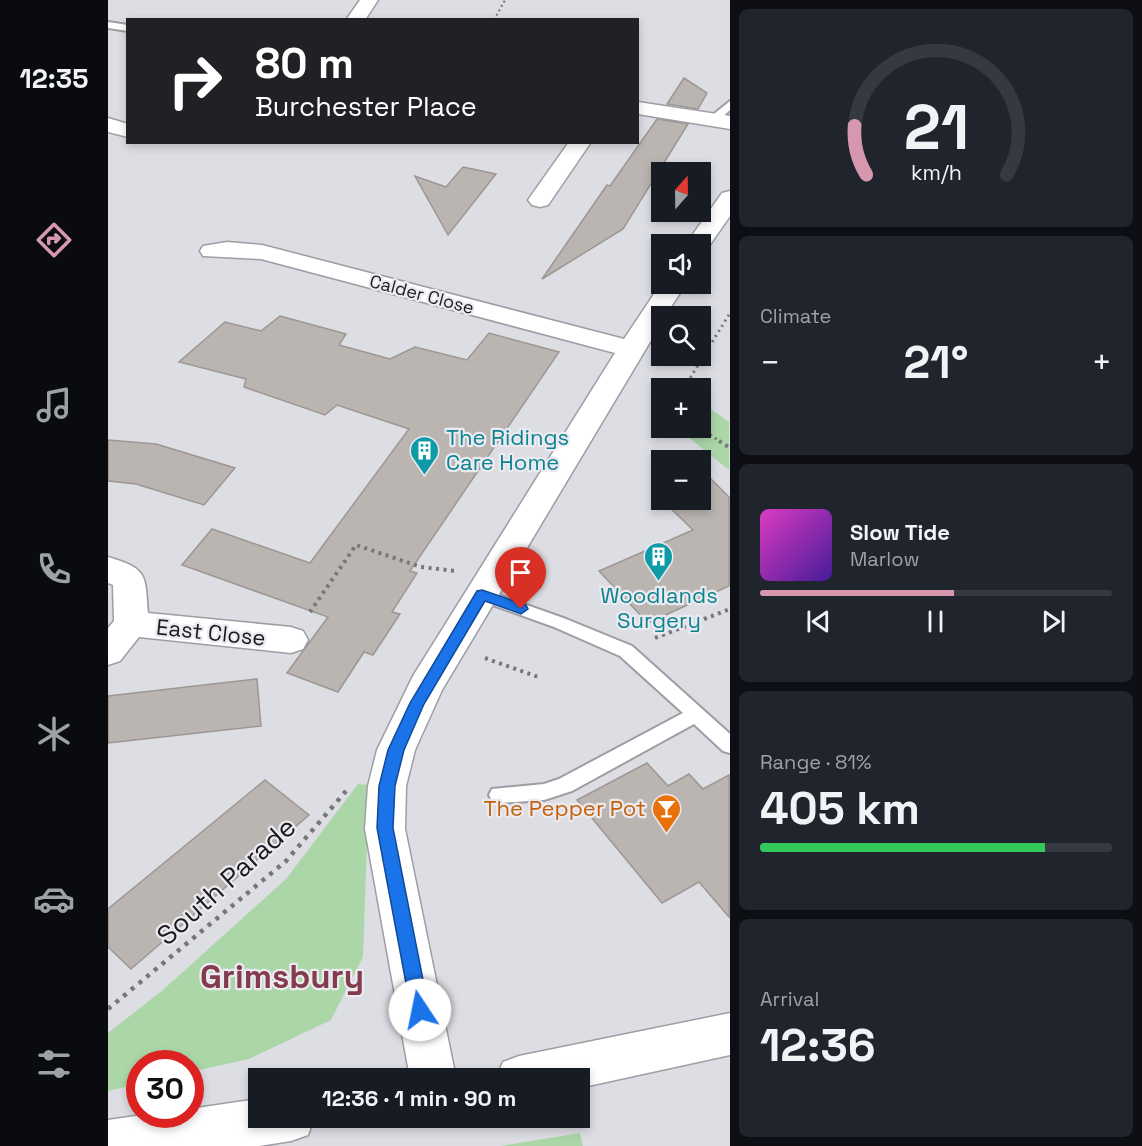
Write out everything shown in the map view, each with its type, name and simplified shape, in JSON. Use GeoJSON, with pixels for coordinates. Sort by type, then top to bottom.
{"type":"FeatureCollection","features":[{"type":"Feature","properties":{"kind":"street"},"geometry":{"type":"LineString","coordinates":[[356,18],[369,0]]}},
{"type":"Feature","properties":{"kind":"street"},"geometry":{"type":"LineString","coordinates":[[639,108],[721,122]]}},
{"type":"Feature","properties":{"kind":"street"},"geometry":{"type":"LineString","coordinates":[[108,125],[126,130]]}},
{"type":"Feature","properties":{"kind":"street"},"geometry":{"type":"LineString","coordinates":[[540,200],[579,144]]}},
{"type":"Feature","properties":{"kind":"street"},"geometry":{"type":"LineString","coordinates":[[705,234],[727,204]]}},
{"type":"Feature","properties":{"kind":"street","name":"Calder Close"},"geometry":{"type":"LineString","coordinates":[[212,251],[237,249],[262,252],[631,349]]}},
{"type":"Feature","properties":{"kind":"street"},"geometry":{"type":"LineString","coordinates":[[431,1068],[385,828],[387,786],[396,750],[417,703],[667,294]]}},
{"type":"Feature","properties":{"kind":"street","name":"East Close"},"geometry":{"type":"LineString","coordinates":[[108,569],[129,579],[131,624],[108,652]]}},
{"type":"Feature","properties":{"kind":"street","name":"East Close"},"geometry":{"type":"LineString","coordinates":[[131,624],[291,640]]}},
{"type":"Feature","properties":{"kind":"street"},"geometry":{"type":"LineString","coordinates":[[567,1068],[729,1034]]}},
{"type":"Feature","properties":{"kind":"street"},"geometry":{"type":"LineString","coordinates":[[108,1144],[248,1124]]}},
{"type":"Feature","properties":{"kind":"lane"},"geometry":{"type":"LineString","coordinates":[[108,26],[126,28]]}},
{"type":"Feature","properties":{"kind":"lane"},"geometry":{"type":"LineString","coordinates":[[721,122],[729,104]]}},
{"type":"Feature","properties":{"kind":"lane"},"geometry":{"type":"LineString","coordinates":[[488,585],[560,622],[626,651],[729,746]]}},
{"type":"Feature","properties":{"kind":"lane"},"geometry":{"type":"LineString","coordinates":[[499,795],[544,792],[565,785],[696,714]]}},
{"type":"Feature","properties":{"kind":"path"},"geometry":{"type":"LineString","coordinates":[[495,18],[505,0]]}},
{"type":"Feature","properties":{"kind":"path"},"geometry":{"type":"LineString","coordinates":[[690,378],[729,313]]}},
{"type":"Feature","properties":{"kind":"path"},"geometry":{"type":"LineString","coordinates":[[711,436],[729,448]]}},
{"type":"Feature","properties":{"kind":"path"},"geometry":{"type":"LineString","coordinates":[[291,640],[356,545],[421,567],[488,585]]}},
{"type":"Feature","properties":{"kind":"path"},"geometry":{"type":"LineString","coordinates":[[656,638],[729,609]]}},
{"type":"Feature","properties":{"kind":"path"},"geometry":{"type":"LineString","coordinates":[[451,646],[538,677]]}},
{"type":"Feature","properties":{"kind":"path","name":"South Parade"},"geometry":{"type":"LineString","coordinates":[[108,1009],[286,861],[347,790]]}},
{"type":"Feature","properties":{"kind":"green space"},"geometry":{"type":"Polygon","coordinates":[[[711,409],[729,422],[729,470],[711,455],[711,450],[704,450],[689,438],[711,438],[711,409]]]}},
{"type":"Feature","properties":{"kind":"green space"},"geometry":{"type":"Polygon","coordinates":[[[358,784],[369,785],[363,957],[331,1020],[249,1059],[204,1069],[204,1050],[126,1050],[126,1087],[108,1091],[108,1033],[164,989],[286,879],[358,784]]]}},
{"type":"Feature","properties":{"kind":"green space"},"geometry":{"type":"Polygon","coordinates":[[[580,1133],[583,1146],[501,1146],[580,1133]]]}},
{"type":"Feature","properties":{"kind":"building"},"geometry":{"type":"Polygon","coordinates":[[[684,78],[707,93],[698,109],[667,104],[684,78]]]}},
{"type":"Feature","properties":{"kind":"building"},"geometry":{"type":"Polygon","coordinates":[[[657,119],[688,124],[664,162],[651,162],[651,184],[623,229],[542,279],[607,185],[610,186],[657,119]]]}},
{"type":"Feature","properties":{"kind":"building"},"geometry":{"type":"Polygon","coordinates":[[[463,167],[496,174],[448,235],[415,176],[446,187],[463,167]]]}},
{"type":"Feature","properties":{"kind":"building","name":"The Ridings Care Home"},"geometry":{"type":"Polygon","coordinates":[[[280,316],[346,334],[339,345],[390,359],[415,347],[467,360],[489,333],[559,352],[410,571],[417,573],[392,612],[400,614],[373,655],[364,652],[338,692],[287,673],[328,617],[182,565],[212,529],[310,563],[409,429],[337,405],[325,415],[244,387],[246,379],[179,362],[225,322],[261,331],[280,316]]]}},
{"type":"Feature","properties":{"kind":"building"},"geometry":{"type":"Polygon","coordinates":[[[108,440],[156,444],[235,468],[204,505],[136,484],[108,481],[108,440]]]}},
{"type":"Feature","properties":{"kind":"building","name":"Woodlands Surgery"},"geometry":{"type":"Polygon","coordinates":[[[711,479],[729,497],[729,586],[648,623],[599,571],[693,530],[672,510],[711,510],[711,479]]]}},
{"type":"Feature","properties":{"kind":"building"},"geometry":{"type":"Polygon","coordinates":[[[257,679],[261,726],[108,743],[108,696],[257,679]]]}},
{"type":"Feature","properties":{"kind":"building","name":"The Pepper Pot"},"geometry":{"type":"Polygon","coordinates":[[[647,763],[668,786],[689,774],[703,789],[729,775],[729,917],[699,882],[662,903],[577,800],[647,763]]]}},
{"type":"Feature","properties":{"kind":"building"},"geometry":{"type":"Polygon","coordinates":[[[265,780],[309,815],[131,969],[108,947],[108,909],[265,780]]]}},
{"type":"Feature","properties":{"kind":"place","name":"The Ridings Care Home"},"geometry":{"type":"Point","coordinates":[425,476]}},
{"type":"Feature","properties":{"kind":"place","name":"Woodlands Surgery"},"geometry":{"type":"Point","coordinates":[659,582]}},
{"type":"Feature","properties":{"kind":"place","name":"The Pepper Pot"},"geometry":{"type":"Point","coordinates":[667,834]}},
{"type":"Feature","properties":{"kind":"district","name":"Grimsbury"},"geometry":{"type":"Point","coordinates":[282,977]}},
{"type":"Feature","properties":{"kind":"route"},"geometry":{"type":"LineString","coordinates":[[420,1010],[385,828],[387,786],[391,768],[396,750],[417,703],[482,595],[521,609]]}}]}
